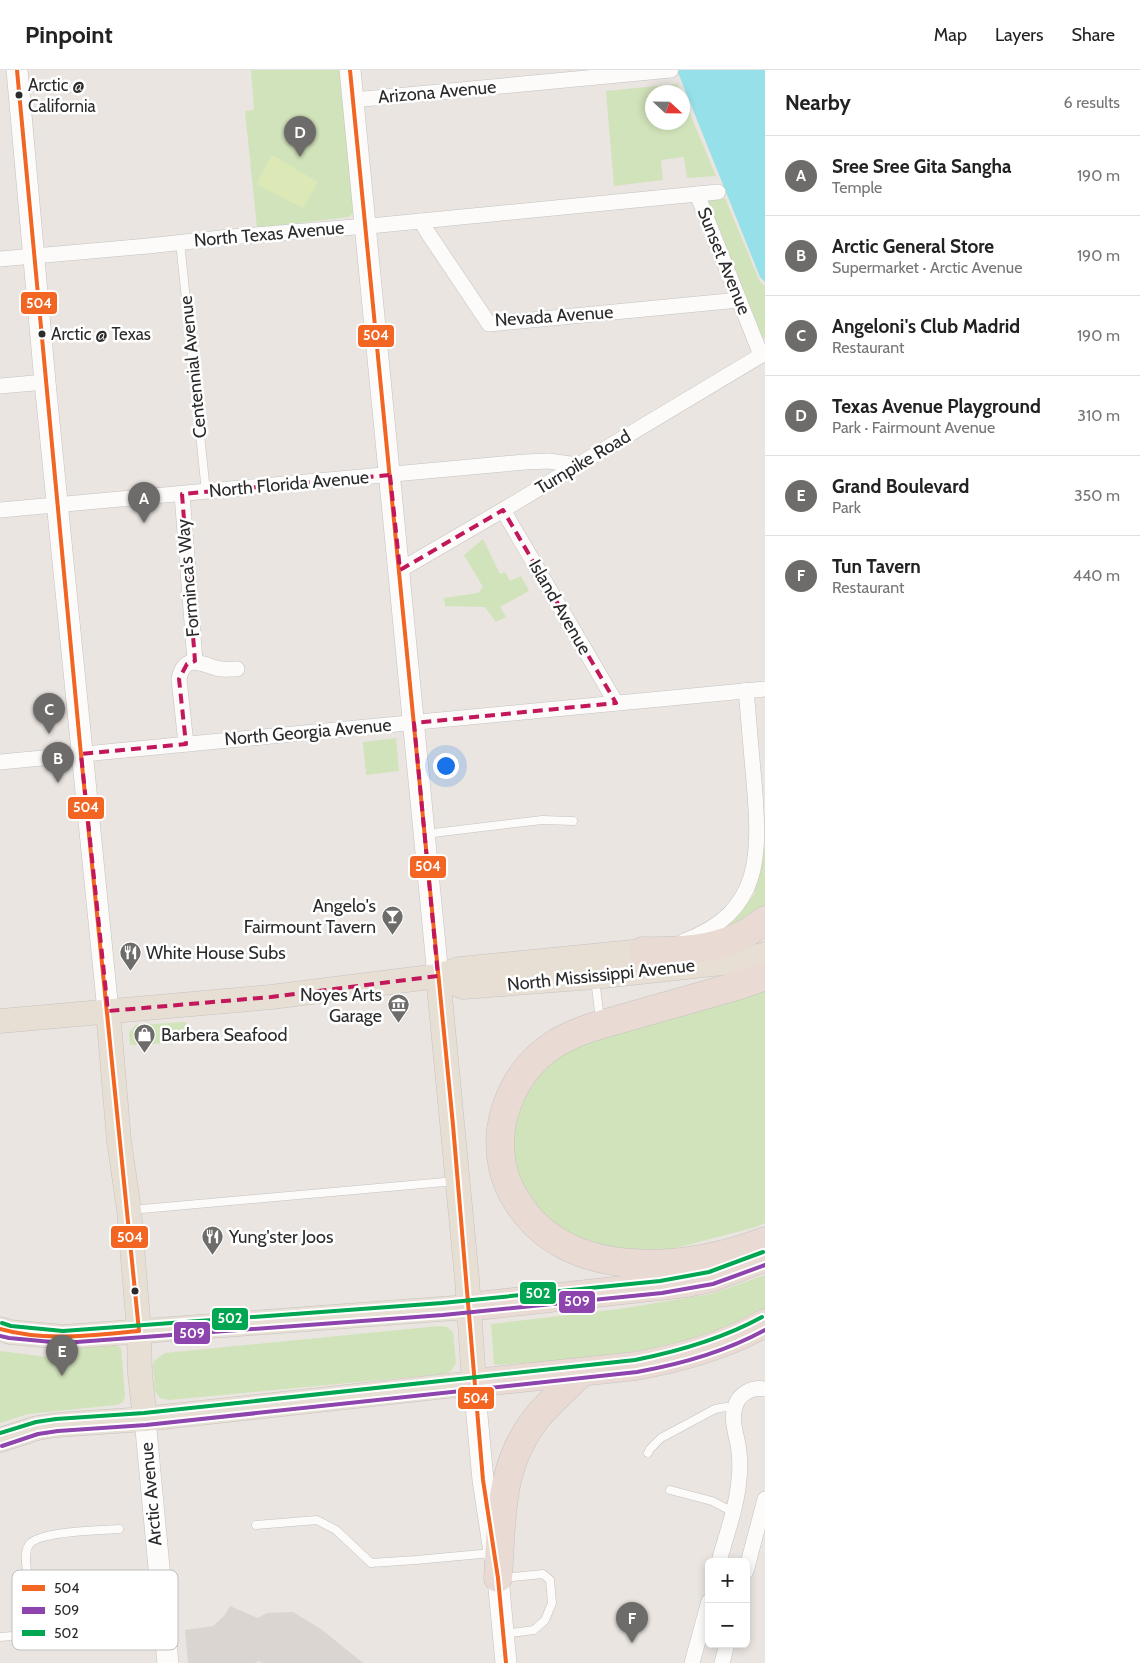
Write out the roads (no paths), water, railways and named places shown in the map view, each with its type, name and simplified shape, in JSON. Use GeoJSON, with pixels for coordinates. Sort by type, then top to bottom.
{"type":"FeatureCollection","features":[{"type":"Feature","properties":{"kind":"highway"},"geometry":{"type":"LineString","coordinates":[[643,951],[670,952],[718,945],[748,933],[765,920]]}},
{"type":"Feature","properties":{"kind":"highway"},"geometry":{"type":"LineString","coordinates":[[765,976],[601,1025],[550,1046],[530,1064],[509,1097],[500,1134],[501,1160],[508,1186],[520,1208],[538,1228],[560,1243],[587,1255],[624,1263],[669,1263],[731,1252],[765,1241]]}},
{"type":"Feature","properties":{"kind":"highway"},"geometry":{"type":"LineString","coordinates":[[468,1307],[687,1283],[735,1270],[765,1258]]}},
{"type":"Feature","properties":{"kind":"highway"},"geometry":{"type":"LineString","coordinates":[[474,1384],[636,1366],[685,1356],[733,1339],[765,1323]]}},
{"type":"Feature","properties":{"kind":"highway"},"geometry":{"type":"LineString","coordinates":[[496,1565],[506,1481],[513,1458],[524,1435],[540,1414],[582,1372]]}},
{"type":"Feature","properties":{"kind":"main road","name":"North Mississippi Avenue"},"geometry":{"type":"LineString","coordinates":[[0,1021],[271,998],[438,976],[460,969],[643,951]]}},
{"type":"Feature","properties":{"kind":"main road","name":"North Mississippi Avenue"},"geometry":{"type":"LineString","coordinates":[[438,976],[463,988],[594,977],[740,961],[765,954]]}},
{"type":"Feature","properties":{"kind":"main road"},"geometry":{"type":"LineString","coordinates":[[0,1440],[37,1428],[57,1424],[145,1419],[474,1384],[458,1181],[438,976]]}},
{"type":"Feature","properties":{"kind":"main road","name":"Arctic Avenue"},"geometry":{"type":"LineString","coordinates":[[108,1011],[119,1141],[129,1210],[139,1331],[140,1374],[145,1419]]}},
{"type":"Feature","properties":{"kind":"main road"},"geometry":{"type":"LineString","coordinates":[[0,1329],[10,1332],[63,1337],[468,1307]]}},
{"type":"Feature","properties":{"kind":"street","name":"Arctic Avenue"},"geometry":{"type":"LineString","coordinates":[[17,70],[45,382],[108,1011]]}},
{"type":"Feature","properties":{"kind":"street"},"geometry":{"type":"LineString","coordinates":[[350,70],[438,976]]}},
{"type":"Feature","properties":{"kind":"street","name":"Arizona Avenue"},"geometry":{"type":"LineString","coordinates":[[353,100],[624,72],[671,70]]}},
{"type":"Feature","properties":{"kind":"street","name":"North Texas Avenue"},"geometry":{"type":"LineString","coordinates":[[0,259],[718,192]]}},
{"type":"Feature","properties":{"kind":"street","name":"Sunset Avenue"},"geometry":{"type":"LineString","coordinates":[[697,194],[739,300],[763,354]]}},
{"type":"Feature","properties":{"kind":"street","name":"Nevada Avenue"},"geometry":{"type":"LineString","coordinates":[[421,221],[489,324],[739,300]]}},
{"type":"Feature","properties":{"kind":"street","name":"Turnpike Road"},"geometry":{"type":"LineString","coordinates":[[400,570],[763,354]]}},
{"type":"Feature","properties":{"kind":"street"},"geometry":{"type":"LineString","coordinates":[[0,386],[45,382]]}},
{"type":"Feature","properties":{"kind":"street","name":"North Florida Avenue"},"geometry":{"type":"LineString","coordinates":[[0,510],[536,461],[578,465]]}},
{"type":"Feature","properties":{"kind":"street","name":"Forminca's Way"},"geometry":{"type":"LineString","coordinates":[[182,494],[195,662]]}},
{"type":"Feature","properties":{"kind":"street","name":"Island Avenue"},"geometry":{"type":"LineString","coordinates":[[503,510],[616,703]]}},
{"type":"Feature","properties":{"kind":"street"},"geometry":{"type":"LineString","coordinates":[[186,744],[179,679],[181,669],[195,662],[217,668],[237,669]]}},
{"type":"Feature","properties":{"kind":"street","name":"North Georgia Avenue"},"geometry":{"type":"LineString","coordinates":[[0,762],[765,688]]}},
{"type":"Feature","properties":{"kind":"street"},"geometry":{"type":"LineString","coordinates":[[643,951],[683,942],[705,932],[722,921],[738,906],[747,890],[753,873],[756,809],[746,690]]}},
{"type":"Feature","properties":{"kind":"street"},"geometry":{"type":"LineString","coordinates":[[474,1384],[483,1480],[496,1565],[506,1663]]}},
{"type":"Feature","properties":{"kind":"street"},"geometry":{"type":"LineString","coordinates":[[720,1558],[738,1491],[739,1453],[734,1409],[745,1392],[757,1388],[765,1389]]}},
{"type":"Feature","properties":{"kind":"street","name":"Arctic Avenue"},"geometry":{"type":"LineString","coordinates":[[145,1419],[159,1570]]}},
{"type":"Feature","properties":{"kind":"street"},"geometry":{"type":"LineString","coordinates":[[749,1558],[765,1499]]}},
{"type":"Feature","properties":{"kind":"street"},"geometry":{"type":"LineString","coordinates":[[692,1663],[708,1603]]}},
{"type":"Feature","properties":{"kind":"street"},"geometry":{"type":"LineString","coordinates":[[722,1663],[726,1648]]}},
{"type":"Feature","properties":{"kind":"street","name":"Arctic Avenue"},"geometry":{"type":"LineString","coordinates":[[167,1650],[168,1663]]}},
{"type":"Feature","properties":{"kind":"lane","name":"Centennial Avenue"},"geometry":{"type":"LineString","coordinates":[[180,242],[206,492]]}},
{"type":"Feature","properties":{"kind":"lane"},"geometry":{"type":"LineString","coordinates":[[425,834],[542,820],[573,822]]}},
{"type":"Feature","properties":{"kind":"lane"},"geometry":{"type":"LineString","coordinates":[[594,977],[601,1025]]}},
{"type":"Feature","properties":{"kind":"lane"},"geometry":{"type":"LineString","coordinates":[[129,1210],[458,1181]]}},
{"type":"Feature","properties":{"kind":"lane"},"geometry":{"type":"LineString","coordinates":[[648,1453],[661,1438],[715,1408],[726,1407],[734,1409]]}},
{"type":"Feature","properties":{"kind":"lane"},"geometry":{"type":"LineString","coordinates":[[670,1490],[712,1501],[733,1512]]}},
{"type":"Feature","properties":{"kind":"lane"},"geometry":{"type":"LineString","coordinates":[[256,1525],[316,1520],[336,1530],[370,1563],[416,1560],[496,1565],[543,1574],[550,1580],[552,1603],[545,1620],[534,1630],[503,1634]]}},
{"type":"Feature","properties":{"kind":"lane"},"geometry":{"type":"LineString","coordinates":[[27,1570],[26,1554],[29,1544],[38,1538],[62,1533],[120,1528]]}},
{"type":"Feature","properties":{"kind":"water"},"geometry":{"type":"Polygon","coordinates":[[[677,70],[765,70],[765,282],[760,277],[690,102],[690,85],[683,85],[677,70]]]}},
{"type":"Feature","properties":{"kind":"place","name":"Arctic @ California"},"geometry":{"type":"Point","coordinates":[19,95]}},
{"type":"Feature","properties":{"kind":"place","name":"Texas Avenue Playground"},"geometry":{"type":"Point","coordinates":[300,157]}},
{"type":"Feature","properties":{"kind":"place","name":"Arctic @ Texas"},"geometry":{"type":"Point","coordinates":[42,334]}},
{"type":"Feature","properties":{"kind":"place","name":"Sree Sree Gita Sangha"},"geometry":{"type":"Point","coordinates":[144,523]}},
{"type":"Feature","properties":{"kind":"place","name":"Angeloni's Club Madrid"},"geometry":{"type":"Point","coordinates":[49,734]}},
{"type":"Feature","properties":{"kind":"place","name":"Arctic General Store"},"geometry":{"type":"Point","coordinates":[58,783]}},
{"type":"Feature","properties":{"kind":"place","name":"Angelo's Fairmount Tavern"},"geometry":{"type":"Point","coordinates":[392,935]}},
{"type":"Feature","properties":{"kind":"place","name":"White House Subs"},"geometry":{"type":"Point","coordinates":[130,972]}},
{"type":"Feature","properties":{"kind":"place","name":"Noyes Arts Garage"},"geometry":{"type":"Point","coordinates":[398,1024]}},
{"type":"Feature","properties":{"kind":"place","name":"Barbera Seafood"},"geometry":{"type":"Point","coordinates":[145,1054]}},
{"type":"Feature","properties":{"kind":"place","name":"Yung'ster Joos"},"geometry":{"type":"Point","coordinates":[213,1256]}},
{"type":"Feature","properties":{"kind":"place","name":"Grand Boulevard"},"geometry":{"type":"Point","coordinates":[62,1376]}},
{"type":"Feature","properties":{"kind":"place","name":"Tun Tavern"},"geometry":{"type":"Point","coordinates":[632,1643]}}]}
